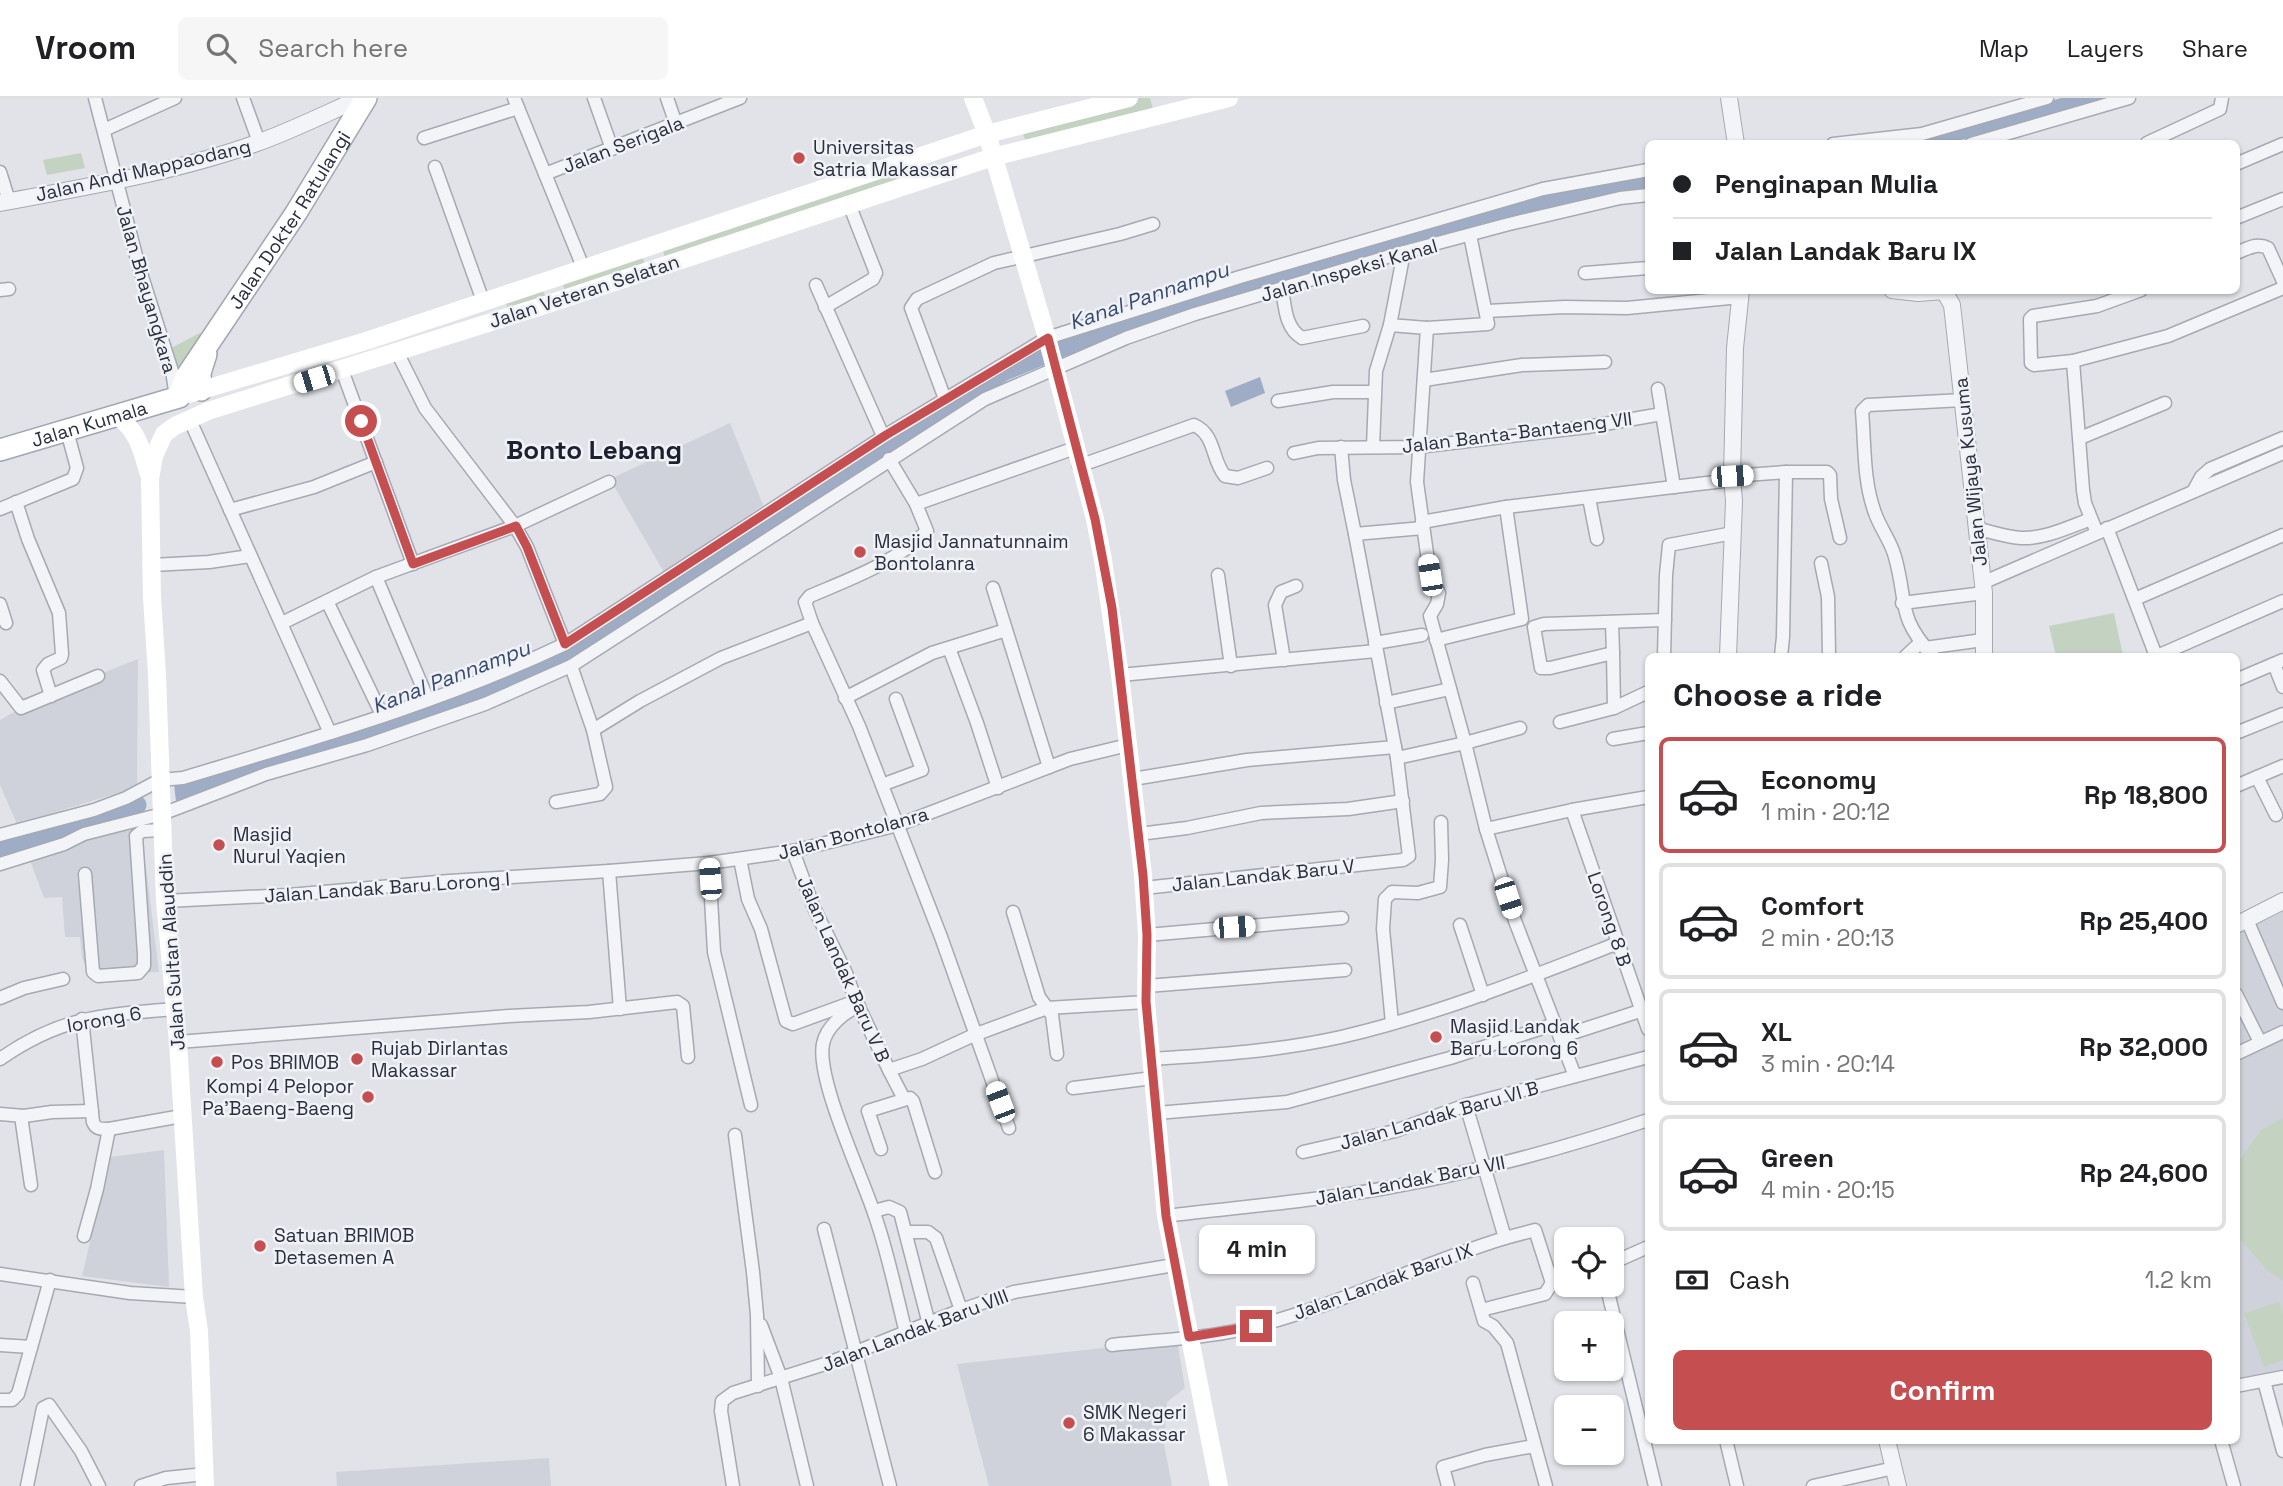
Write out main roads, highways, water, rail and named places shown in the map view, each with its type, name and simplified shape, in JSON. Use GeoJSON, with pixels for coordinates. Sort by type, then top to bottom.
{"type":"FeatureCollection","features":[{"type":"Feature","properties":{"kind":"main road","name":"Jalan Dokter Ratulangi"},"geometry":{"type":"LineString","coordinates":[[178,397],[182,384],[296,213],[363,98]]}},
{"type":"Feature","properties":{"kind":"main road"},"geometry":{"type":"LineString","coordinates":[[973,98],[987,134],[1048,340],[1095,519],[1103,560],[1121,675],[1139,834],[1147,935],[1147,994],[1166,1216],[1219,1486]]}},
{"type":"Feature","properties":{"kind":"main road","name":"Jalan Veteran Selatan"},"geometry":{"type":"LineString","coordinates":[[178,397],[366,341],[1078,104],[1129,98]]}},
{"type":"Feature","properties":{"kind":"main road","name":"Jalan Veteran Selatan"},"geometry":{"type":"LineString","coordinates":[[182,422],[208,411],[342,370],[993,157],[1218,99]]}},
{"type":"Feature","properties":{"kind":"main road"},"geometry":{"type":"LineString","coordinates":[[646,246],[653,268]]}},
{"type":"Feature","properties":{"kind":"main road","name":"Jalan Dokter Ratulangi"},"geometry":{"type":"LineString","coordinates":[[201,390],[202,365],[211,340]]}},
{"type":"Feature","properties":{"kind":"main road"},"geometry":{"type":"LineString","coordinates":[[201,390],[208,411]]}},
{"type":"Feature","properties":{"kind":"main road","name":"Jalan Kumala"},"geometry":{"type":"LineString","coordinates":[[0,450],[178,397]]}},
{"type":"Feature","properties":{"kind":"main road"},"geometry":{"type":"LineString","coordinates":[[117,416],[128,424],[136,435],[150,479]]}},
{"type":"Feature","properties":{"kind":"main road","name":"Jalan Sultan Alauddin"},"geometry":{"type":"LineString","coordinates":[[182,422],[164,434],[154,456],[150,479],[165,901],[178,1042],[194,1297],[199,1331],[205,1480]]}},
{"type":"Feature","properties":{"kind":"water"},"geometry":{"type":"Polygon","coordinates":[[[2061,98],[2110,98],[1961,140],[1920,140],[2061,98]]]}},
{"type":"Feature","properties":{"kind":"water"},"geometry":{"type":"Polygon","coordinates":[[[1645,176],[1645,192],[1131,333],[1008,380],[565,663],[459,710],[176,801],[174,784],[442,699],[546,660],[884,443],[1055,340],[1213,289],[1537,195],[1645,176]]]}},
{"type":"Feature","properties":{"kind":"water"},"geometry":{"type":"Polygon","coordinates":[[[1260,377],[1265,393],[1231,407],[1225,391],[1260,377]]]}},
{"type":"Feature","properties":{"kind":"water"},"geometry":{"type":"Polygon","coordinates":[[[135,799],[136,811],[63,837],[61,821],[135,799]]]}},
{"type":"Feature","properties":{"kind":"water"},"geometry":{"type":"Polygon","coordinates":[[[51,823],[52,840],[0,859],[0,837],[51,823]]]}},
{"type":"Feature","properties":{"kind":"waterway","name":"Kanal Pannampu"},"geometry":{"type":"LineString","coordinates":[[0,851],[137,805]]}},
{"type":"Feature","properties":{"kind":"place","name":"Universitas Satria Makassar"},"geometry":{"type":"Point","coordinates":[799,158]}},
{"type":"Feature","properties":{"kind":"place","name":"Masjid Jannatunnaim Bontolanra"},"geometry":{"type":"Point","coordinates":[860,552]}},
{"type":"Feature","properties":{"kind":"place","name":"Masjid Nurul Yaqien"},"geometry":{"type":"Point","coordinates":[219,845]}},
{"type":"Feature","properties":{"kind":"place","name":"Masjid Landak Baru Lorong 6"},"geometry":{"type":"Point","coordinates":[1436,1037]}},
{"type":"Feature","properties":{"kind":"place","name":"Rujab Dirlantas Makassar"},"geometry":{"type":"Point","coordinates":[357,1059]}},
{"type":"Feature","properties":{"kind":"place","name":"Pos BRIMOB"},"geometry":{"type":"Point","coordinates":[217,1062]}},
{"type":"Feature","properties":{"kind":"place","name":"Kompi 4 Pelopor Pa'Baeng-Baeng"},"geometry":{"type":"Point","coordinates":[368,1097]}},
{"type":"Feature","properties":{"kind":"place","name":"Satuan BRIMOB Detasemen A"},"geometry":{"type":"Point","coordinates":[260,1246]}},
{"type":"Feature","properties":{"kind":"place","name":"SMK Negeri 6 Makassar"},"geometry":{"type":"Point","coordinates":[1069,1423]}},
{"type":"Feature","properties":{"kind":"district","name":"Bonto Lebang"},"geometry":{"type":"Point","coordinates":[594,450]}}]}
